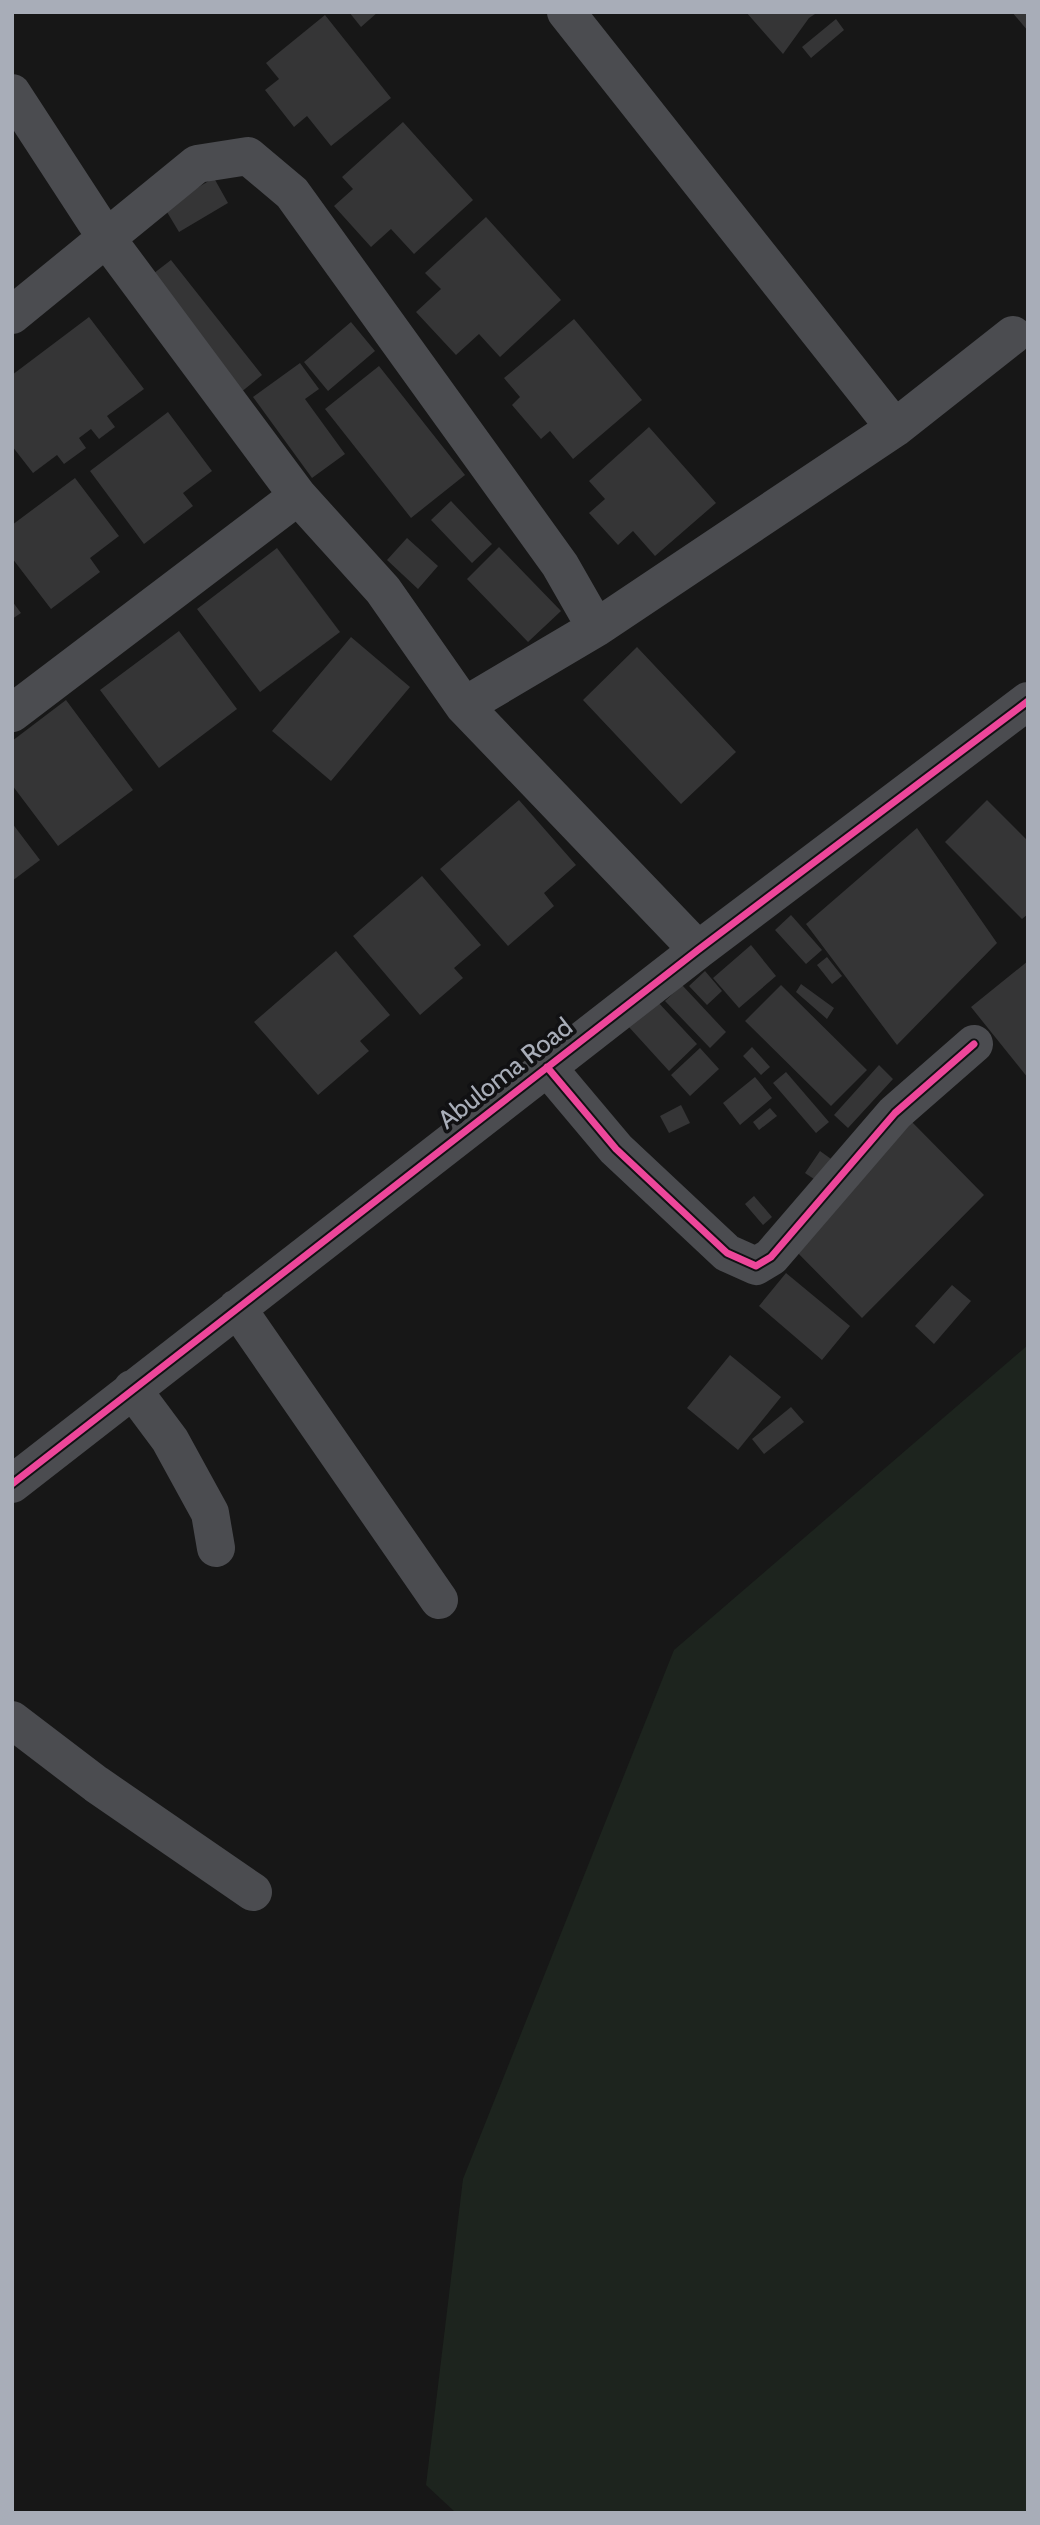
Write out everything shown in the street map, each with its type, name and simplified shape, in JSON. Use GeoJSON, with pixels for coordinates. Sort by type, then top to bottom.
{"type":"FeatureCollection","features":[{"type":"Feature","properties":{"kind":"street"},"geometry":{"type":"LineString","coordinates":[[566,12],[895,428]]}},
{"type":"Feature","properties":{"kind":"street"},"geometry":{"type":"LineString","coordinates":[[12,93],[107,239],[298,496],[383,590],[464,706],[698,950]]}},
{"type":"Feature","properties":{"kind":"street"},"geometry":{"type":"LineString","coordinates":[[12,315],[197,164],[248,156],[292,193],[560,565],[596,628]]}},
{"type":"Feature","properties":{"kind":"street"},"geometry":{"type":"LineString","coordinates":[[464,706],[596,628],[895,428],[1013,335]]}},
{"type":"Feature","properties":{"kind":"street"},"geometry":{"type":"LineString","coordinates":[[12,713],[298,496]]}},
{"type":"Feature","properties":{"kind":"street","name":"Abuloma Road"},"geometry":{"type":"LineString","coordinates":[[12,1485],[698,950],[1028,701]]}},
{"type":"Feature","properties":{"kind":"street"},"geometry":{"type":"LineString","coordinates":[[547,1067],[616,1149],[727,1253],[756,1266],[771,1257],[895,1113],[974,1044]]}},
{"type":"Feature","properties":{"kind":"street"},"geometry":{"type":"LineString","coordinates":[[237,1308],[439,1600]]}},
{"type":"Feature","properties":{"kind":"street"},"geometry":{"type":"LineString","coordinates":[[132,1389],[170,1440],[210,1513],[216,1548]]}},
{"type":"Feature","properties":{"kind":"street"},"geometry":{"type":"LineString","coordinates":[[12,1720],[96,1784],[253,1892]]}},
{"type":"Feature","properties":{"kind":"shaded area"},"geometry":{"type":"Polygon","coordinates":[[[1028,1345],[1028,2513],[456,2513],[426,2485],[463,2179],[674,1650],[1028,1345]]]}},
{"type":"Feature","properties":{"kind":"building"},"geometry":{"type":"Polygon","coordinates":[[[349,12],[378,12],[361,27],[349,12]]]}},
{"type":"Feature","properties":{"kind":"building"},"geometry":{"type":"Polygon","coordinates":[[[746,12],[818,12],[809,18],[783,54],[746,12]]]}},
{"type":"Feature","properties":{"kind":"building"},"geometry":{"type":"Polygon","coordinates":[[[1012,12],[1028,12],[1028,31],[1012,12]]]}},
{"type":"Feature","properties":{"kind":"building"},"geometry":{"type":"Polygon","coordinates":[[[325,15],[391,98],[331,146],[307,116],[294,127],[265,90],[279,79],[266,63],[325,15]]]}},
{"type":"Feature","properties":{"kind":"building"},"geometry":{"type":"Polygon","coordinates":[[[836,19],[844,30],[811,58],[802,47],[836,19]]]}},
{"type":"Feature","properties":{"kind":"building"},"geometry":{"type":"Polygon","coordinates":[[[403,122],[473,200],[414,254],[391,229],[371,247],[334,206],[353,189],[342,177],[403,122]]]}},
{"type":"Feature","properties":{"kind":"building"},"geometry":{"type":"Polygon","coordinates":[[[214,178],[228,203],[179,232],[164,207],[214,178]]]}},
{"type":"Feature","properties":{"kind":"building"},"geometry":{"type":"Polygon","coordinates":[[[486,217],[561,300],[500,357],[479,334],[456,355],[416,312],[441,289],[425,273],[486,217]]]}},
{"type":"Feature","properties":{"kind":"building"},"geometry":{"type":"Polygon","coordinates":[[[171,260],[262,375],[240,393],[149,277],[171,260]]]}},
{"type":"Feature","properties":{"kind":"building"},"geometry":{"type":"Polygon","coordinates":[[[89,317],[144,389],[107,416],[115,427],[99,439],[91,429],[79,438],[86,448],[64,464],[57,455],[33,473],[12,446],[12,375],[89,317]]]}},
{"type":"Feature","properties":{"kind":"building"},"geometry":{"type":"Polygon","coordinates":[[[574,319],[642,400],[573,459],[550,431],[541,439],[512,405],[520,397],[504,378],[574,319]]]}},
{"type":"Feature","properties":{"kind":"building"},"geometry":{"type":"Polygon","coordinates":[[[351,322],[375,351],[328,391],[304,362],[351,322]]]}},
{"type":"Feature","properties":{"kind":"building"},"geometry":{"type":"Polygon","coordinates":[[[300,363],[319,389],[305,399],[345,454],[312,478],[253,397],[300,363]]]}},
{"type":"Feature","properties":{"kind":"building"},"geometry":{"type":"Polygon","coordinates":[[[379,366],[465,475],[411,518],[325,409],[379,366]]]}},
{"type":"Feature","properties":{"kind":"building"},"geometry":{"type":"Polygon","coordinates":[[[168,412],[212,471],[183,493],[193,506],[144,544],[90,471],[168,412]]]}},
{"type":"Feature","properties":{"kind":"building"},"geometry":{"type":"Polygon","coordinates":[[[649,427],[716,503],[655,556],[633,531],[618,545],[589,513],[605,499],[589,481],[649,427]]]}},
{"type":"Feature","properties":{"kind":"building"},"geometry":{"type":"Polygon","coordinates":[[[75,478],[119,536],[90,558],[100,572],[51,609],[12,558],[12,525],[75,478]]]}},
{"type":"Feature","properties":{"kind":"building"},"geometry":{"type":"Polygon","coordinates":[[[451,501],[492,544],[472,563],[431,520],[451,501]]]}},
{"type":"Feature","properties":{"kind":"building"},"geometry":{"type":"Polygon","coordinates":[[[407,538],[438,566],[418,589],[387,560],[407,538]]]}},
{"type":"Feature","properties":{"kind":"building"},"geometry":{"type":"Polygon","coordinates":[[[499,547],[561,611],[528,642],[467,579],[499,547]]]}},
{"type":"Feature","properties":{"kind":"building"},"geometry":{"type":"Polygon","coordinates":[[[277,548],[340,632],[260,692],[197,609],[277,548]]]}},
{"type":"Feature","properties":{"kind":"building"},"geometry":{"type":"Polygon","coordinates":[[[12,601],[21,613],[12,619],[12,601]]]}},
{"type":"Feature","properties":{"kind":"building"},"geometry":{"type":"Polygon","coordinates":[[[179,631],[237,709],[159,768],[100,690],[179,631]]]}},
{"type":"Feature","properties":{"kind":"building"},"geometry":{"type":"Polygon","coordinates":[[[351,637],[410,687],[331,781],[272,731],[351,637]]]}},
{"type":"Feature","properties":{"kind":"building"},"geometry":{"type":"Polygon","coordinates":[[[637,647],[736,752],[681,804],[583,700],[637,647]]]}},
{"type":"Feature","properties":{"kind":"building"},"geometry":{"type":"Polygon","coordinates":[[[66,700],[133,790],[58,846],[12,785],[12,741],[66,700]]]}},
{"type":"Feature","properties":{"kind":"building"},"geometry":{"type":"Polygon","coordinates":[[[519,800],[576,865],[544,893],[554,906],[508,946],[440,869],[519,800]]]}},
{"type":"Feature","properties":{"kind":"building"},"geometry":{"type":"Polygon","coordinates":[[[987,800],[1028,841],[1028,914],[1022,919],[945,842],[987,800]]]}},
{"type":"Feature","properties":{"kind":"building"},"geometry":{"type":"Polygon","coordinates":[[[12,823],[40,860],[12,881],[12,823]]]}},
{"type":"Feature","properties":{"kind":"building"},"geometry":{"type":"Polygon","coordinates":[[[917,828],[997,943],[897,1045],[806,924],[917,828]]]}},
{"type":"Feature","properties":{"kind":"building"},"geometry":{"type":"Polygon","coordinates":[[[422,876],[481,945],[454,968],[463,978],[420,1015],[353,936],[422,876]]]}},
{"type":"Feature","properties":{"kind":"building"},"geometry":{"type":"Polygon","coordinates":[[[791,915],[822,950],[806,964],[775,930],[791,915]]]}},
{"type":"Feature","properties":{"kind":"building"},"geometry":{"type":"Polygon","coordinates":[[[751,945],[776,976],[739,1008],[713,978],[751,945]]]}},
{"type":"Feature","properties":{"kind":"building"},"geometry":{"type":"Polygon","coordinates":[[[336,951],[390,1015],[360,1041],[369,1051],[318,1095],[254,1022],[336,951]]]}},
{"type":"Feature","properties":{"kind":"building"},"geometry":{"type":"Polygon","coordinates":[[[827,957],[842,976],[832,984],[817,965],[827,957]]]}},
{"type":"Feature","properties":{"kind":"building"},"geometry":{"type":"Polygon","coordinates":[[[1028,961],[1028,1078],[971,1007],[1028,961]]]}},
{"type":"Feature","properties":{"kind":"building"},"geometry":{"type":"Polygon","coordinates":[[[705,971],[722,991],[707,1005],[689,986],[705,971]]]}},
{"type":"Feature","properties":{"kind":"building"},"geometry":{"type":"Polygon","coordinates":[[[801,984],[834,1008],[827,1019],[796,992],[801,984]]]}},
{"type":"Feature","properties":{"kind":"building"},"geometry":{"type":"Polygon","coordinates":[[[682,985],[726,1032],[710,1048],[665,1001],[682,985]]]}},
{"type":"Feature","properties":{"kind":"building"},"geometry":{"type":"Polygon","coordinates":[[[781,985],[867,1070],[831,1106],[745,1021],[781,985]]]}},
{"type":"Feature","properties":{"kind":"building"},"geometry":{"type":"Polygon","coordinates":[[[656,1000],[697,1044],[669,1071],[628,1026],[656,1000]]]}},
{"type":"Feature","properties":{"kind":"building"},"geometry":{"type":"Polygon","coordinates":[[[752,1047],[770,1067],[761,1075],[743,1056],[752,1047]]]}},
{"type":"Feature","properties":{"kind":"building"},"geometry":{"type":"Polygon","coordinates":[[[700,1048],[719,1069],[690,1096],[671,1075],[700,1048]]]}},
{"type":"Feature","properties":{"kind":"building"},"geometry":{"type":"Polygon","coordinates":[[[879,1065],[893,1079],[848,1128],[834,1115],[879,1065]]]}},
{"type":"Feature","properties":{"kind":"building"},"geometry":{"type":"Polygon","coordinates":[[[786,1072],[829,1122],[816,1133],[773,1083],[786,1072]]]}},
{"type":"Feature","properties":{"kind":"building"},"geometry":{"type":"Polygon","coordinates":[[[755,1077],[772,1098],[740,1125],[723,1103],[755,1077]]]}},
{"type":"Feature","properties":{"kind":"building"},"geometry":{"type":"Polygon","coordinates":[[[681,1105],[690,1123],[669,1133],[660,1116],[681,1105]]]}},
{"type":"Feature","properties":{"kind":"building"},"geometry":{"type":"Polygon","coordinates":[[[770,1108],[777,1116],[759,1130],[753,1122],[770,1108]]]}},
{"type":"Feature","properties":{"kind":"building"},"geometry":{"type":"Polygon","coordinates":[[[911,1121],[984,1195],[862,1318],[789,1244],[911,1121]]]}},
{"type":"Feature","properties":{"kind":"building"},"geometry":{"type":"Polygon","coordinates":[[[820,1151],[838,1164],[823,1185],[805,1173],[820,1151]]]}},
{"type":"Feature","properties":{"kind":"building"},"geometry":{"type":"Polygon","coordinates":[[[754,1196],[772,1217],[763,1225],[745,1204],[754,1196]]]}},
{"type":"Feature","properties":{"kind":"building"},"geometry":{"type":"Polygon","coordinates":[[[786,1273],[850,1326],[822,1360],[759,1306],[786,1273]]]}},
{"type":"Feature","properties":{"kind":"building"},"geometry":{"type":"Polygon","coordinates":[[[952,1285],[971,1301],[934,1344],[915,1326],[952,1285]]]}},
{"type":"Feature","properties":{"kind":"building"},"geometry":{"type":"Polygon","coordinates":[[[730,1355],[781,1397],[738,1450],[687,1408],[730,1355]]]}},
{"type":"Feature","properties":{"kind":"building"},"geometry":{"type":"Polygon","coordinates":[[[791,1407],[804,1422],[764,1454],[752,1439],[791,1407]]]}},
{"type":"Feature","properties":{"kind":"cycle path"},"geometry":{"type":"LineString","coordinates":[[12,1484],[698,950],[1028,701]]}},
{"type":"Feature","properties":{"kind":"cycle path"},"geometry":{"type":"LineString","coordinates":[[547,1067],[616,1149],[727,1253],[756,1266],[771,1257],[895,1113],[974,1044]]}}]}
